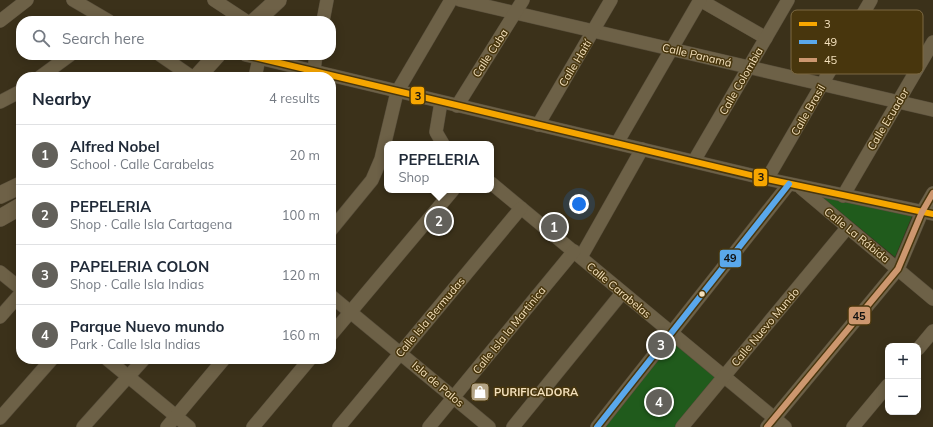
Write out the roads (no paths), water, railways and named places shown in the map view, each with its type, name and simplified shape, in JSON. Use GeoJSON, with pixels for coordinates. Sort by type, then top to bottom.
{"type":"FeatureCollection","features":[{"type":"Feature","properties":{"kind":"main road"},"geometry":{"type":"LineString","coordinates":[[260,16],[278,0]]}},
{"type":"Feature","properties":{"kind":"main road"},"geometry":{"type":"LineString","coordinates":[[197,72],[211,60]]}},
{"type":"Feature","properties":{"kind":"main road"},"geometry":{"type":"LineString","coordinates":[[0,195],[16,187]]}},
{"type":"Feature","properties":{"kind":"main road"},"geometry":{"type":"LineString","coordinates":[[0,218],[16,209]]}},
{"type":"Feature","properties":{"kind":"street"},"geometry":{"type":"LineString","coordinates":[[0,21],[27,0]]}},
{"type":"Feature","properties":{"kind":"street"},"geometry":{"type":"LineString","coordinates":[[73,0],[100,16]]}},
{"type":"Feature","properties":{"kind":"street"},"geometry":{"type":"LineString","coordinates":[[214,0],[238,16]]}},
{"type":"Feature","properties":{"kind":"street"},"geometry":{"type":"LineString","coordinates":[[324,16],[327,0]]}},
{"type":"Feature","properties":{"kind":"street"},"geometry":{"type":"LineString","coordinates":[[385,141],[397,92],[451,0]]}},
{"type":"Feature","properties":{"kind":"street","name":"Calle Panamá"},"geometry":{"type":"LineString","coordinates":[[460,0],[933,110]]}},
{"type":"Feature","properties":{"kind":"street","name":"Calle Cuba"},"geometry":{"type":"LineString","coordinates":[[457,106],[523,0]]}},
{"type":"Feature","properties":{"kind":"street","name":"Calle Haití"},"geometry":{"type":"LineString","coordinates":[[538,125],[611,0]]}},
{"type":"Feature","properties":{"kind":"street"},"geometry":{"type":"LineString","coordinates":[[617,143],[700,0],[766,38]]}},
{"type":"Feature","properties":{"kind":"street","name":"Calle Colombia"},"geometry":{"type":"LineString","coordinates":[[694,161],[788,0]]}},
{"type":"Feature","properties":{"kind":"street","name":"Calle Brasil"},"geometry":{"type":"LineString","coordinates":[[865,10],[871,0]]}},
{"type":"Feature","properties":{"kind":"street","name":"Calle Ecuador"},"geometry":{"type":"LineString","coordinates":[[923,59],[933,42]]}},
{"type":"Feature","properties":{"kind":"street"},"geometry":{"type":"LineString","coordinates":[[47,72],[63,60]]}},
{"type":"Feature","properties":{"kind":"street"},"geometry":{"type":"LineString","coordinates":[[168,60],[189,72]]}},
{"type":"Feature","properties":{"kind":"street"},"geometry":{"type":"LineString","coordinates":[[256,72],[259,60]]}},
{"type":"Feature","properties":{"kind":"street"},"geometry":{"type":"LineString","coordinates":[[263,60],[306,72]]}},
{"type":"Feature","properties":{"kind":"street"},"geometry":{"type":"LineString","coordinates":[[313,72],[315,60]]}},
{"type":"Feature","properties":{"kind":"street","name":"Calle Brasil"},"geometry":{"type":"LineString","coordinates":[[767,179],[829,74]]}},
{"type":"Feature","properties":{"kind":"street","name":"Calle Ecuador"},"geometry":{"type":"LineString","coordinates":[[843,196],[914,74]]}},
{"type":"Feature","properties":{"kind":"street"},"geometry":{"type":"LineString","coordinates":[[336,79],[441,102],[767,179],[928,213]]}},
{"type":"Feature","properties":{"kind":"street"},"geometry":{"type":"LineString","coordinates":[[0,102],[16,94]]}},
{"type":"Feature","properties":{"kind":"street"},"geometry":{"type":"LineString","coordinates":[[441,102],[436,132],[441,141]]}},
{"type":"Feature","properties":{"kind":"street"},"geometry":{"type":"LineString","coordinates":[[336,224],[372,180],[378,170],[384,145]]}},
{"type":"Feature","properties":{"kind":"street","name":"Calle Isla la Martinica"},"geometry":{"type":"LineString","coordinates":[[429,427],[453,397],[577,254],[642,149]]}},
{"type":"Feature","properties":{"kind":"street"},"geometry":{"type":"LineString","coordinates":[[596,427],[794,185]]}},
{"type":"Feature","properties":{"kind":"street","name":"Calle La Rábida"},"geometry":{"type":"LineString","coordinates":[[794,185],[933,299]]}},
{"type":"Feature","properties":{"kind":"street","name":"Calle Carabelas"},"geometry":{"type":"LineString","coordinates":[[494,186],[724,376],[771,423],[785,427]]}},
{"type":"Feature","properties":{"kind":"street"},"geometry":{"type":"LineString","coordinates":[[336,328],[450,193]]}},
{"type":"Feature","properties":{"kind":"street"},"geometry":{"type":"LineString","coordinates":[[771,423],[898,269],[928,213],[933,193]]}},
{"type":"Feature","properties":{"kind":"street","name":"Calle Isla Bermudas"},"geometry":{"type":"LineString","coordinates":[[339,427],[521,208]]}},
{"type":"Feature","properties":{"kind":"street","name":"Calle Nuevo Mundo"},"geometry":{"type":"LineString","coordinates":[[682,427],[847,228]]}},
{"type":"Feature","properties":{"kind":"street"},"geometry":{"type":"LineString","coordinates":[[0,272],[16,285]]}},
{"type":"Feature","properties":{"kind":"street"},"geometry":{"type":"LineString","coordinates":[[513,427],[622,293]]}},
{"type":"Feature","properties":{"kind":"street"},"geometry":{"type":"LineString","coordinates":[[0,317],[16,299]]}},
{"type":"Feature","properties":{"kind":"street","name":"Isla de Palos"},"geometry":{"type":"LineString","coordinates":[[336,300],[489,427]]}},
{"type":"Feature","properties":{"kind":"street"},"geometry":{"type":"LineString","coordinates":[[921,345],[933,331]]}},
{"type":"Feature","properties":{"kind":"street"},"geometry":{"type":"LineString","coordinates":[[0,418],[48,364]]}},
{"type":"Feature","properties":{"kind":"street"},"geometry":{"type":"LineString","coordinates":[[112,364],[189,427]]}},
{"type":"Feature","properties":{"kind":"street"},"geometry":{"type":"LineString","coordinates":[[83,427],[140,364]]}},
{"type":"Feature","properties":{"kind":"street"},"geometry":{"type":"LineString","coordinates":[[167,427],[220,364]]}},
{"type":"Feature","properties":{"kind":"street"},"geometry":{"type":"LineString","coordinates":[[253,427],[306,364]]}},
{"type":"Feature","properties":{"kind":"street"},"geometry":{"type":"LineString","coordinates":[[853,427],[885,389]]}},
{"type":"Feature","properties":{"kind":"place","name":"PEPELERIA"},"geometry":{"type":"Point","coordinates":[439,221]}},
{"type":"Feature","properties":{"kind":"place","name":"Alfred Nobel"},"geometry":{"type":"Point","coordinates":[554,227]}},
{"type":"Feature","properties":{"kind":"place","name":"PAPELERIA COLON"},"geometry":{"type":"Point","coordinates":[661,345]}},
{"type":"Feature","properties":{"kind":"place","name":"PURIFICADORA"},"geometry":{"type":"Point","coordinates":[480,392]}},
{"type":"Feature","properties":{"kind":"place","name":"Parque Nuevo mundo"},"geometry":{"type":"Point","coordinates":[659,402]}}]}
